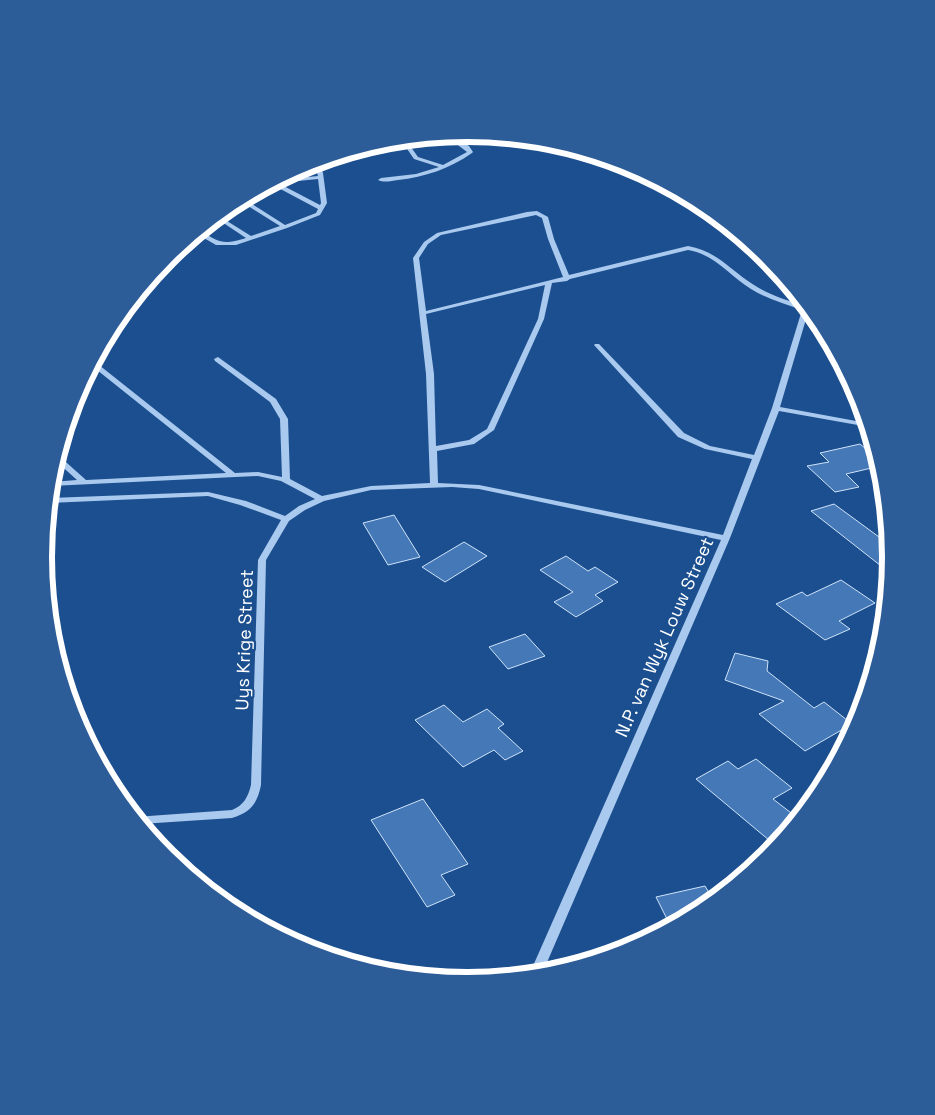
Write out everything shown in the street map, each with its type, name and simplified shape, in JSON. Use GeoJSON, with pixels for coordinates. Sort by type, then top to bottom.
{"type":"FeatureCollection","features":[{"type":"Feature","properties":{"kind":"street"},"geometry":{"type":"LineString","coordinates":[[381,180],[420,175],[444,167],[466,156],[471,150],[459,142]]}},
{"type":"Feature","properties":{"kind":"street"},"geometry":{"type":"LineString","coordinates":[[408,147],[416,158],[444,167]]}},
{"type":"Feature","properties":{"kind":"street"},"geometry":{"type":"LineString","coordinates":[[205,236],[223,245],[285,227],[318,214],[324,203],[318,171]]}},
{"type":"Feature","properties":{"kind":"street"},"geometry":{"type":"LineString","coordinates":[[295,180],[320,177]]}},
{"type":"Feature","properties":{"kind":"street"},"geometry":{"type":"LineString","coordinates":[[281,187],[321,208]]}},
{"type":"Feature","properties":{"kind":"street"},"geometry":{"type":"LineString","coordinates":[[249,205],[285,227]]}},
{"type":"Feature","properties":{"kind":"street"},"geometry":{"type":"LineString","coordinates":[[434,486],[430,374],[416,258],[426,243],[446,231],[527,214],[540,214],[545,217],[551,240],[566,279]]}},
{"type":"Feature","properties":{"kind":"street"},"geometry":{"type":"LineString","coordinates":[[224,221],[250,238]]}},
{"type":"Feature","properties":{"kind":"street"},"geometry":{"type":"LineString","coordinates":[[424,313],[680,249],[695,248],[712,256],[749,285],[763,293],[797,305]]}},
{"type":"Feature","properties":{"kind":"street"},"geometry":{"type":"LineString","coordinates":[[433,449],[471,442],[490,430],[541,319],[549,283]]}},
{"type":"Feature","properties":{"kind":"street","name":"N.P. van Wyk Louw Street"},"geometry":{"type":"LineString","coordinates":[[539,966],[726,538],[776,408],[804,315]]}},
{"type":"Feature","properties":{"kind":"street"},"geometry":{"type":"LineString","coordinates":[[597,345],[681,435],[689,440],[718,450],[757,458]]}},
{"type":"Feature","properties":{"kind":"street"},"geometry":{"type":"LineString","coordinates":[[218,359],[273,401],[280,410],[284,419],[286,479]]}},
{"type":"Feature","properties":{"kind":"street"},"geometry":{"type":"LineString","coordinates":[[99,367],[234,475]]}},
{"type":"Feature","properties":{"kind":"street"},"geometry":{"type":"LineString","coordinates":[[776,408],[860,423]]}},
{"type":"Feature","properties":{"kind":"street"},"geometry":{"type":"LineString","coordinates":[[64,463],[85,483]]}},
{"type":"Feature","properties":{"kind":"street"},"geometry":{"type":"LineString","coordinates":[[59,484],[234,475],[274,475],[286,479],[321,500]]}},
{"type":"Feature","properties":{"kind":"street","name":"Uys Krige Street"},"geometry":{"type":"LineString","coordinates":[[146,819],[232,814],[240,812],[248,806],[254,796],[256,785],[262,560],[286,519],[302,508],[321,500],[371,488],[480,487],[726,538]]}},
{"type":"Feature","properties":{"kind":"street"},"geometry":{"type":"LineString","coordinates":[[56,502],[208,494],[243,503],[286,519]]}},
{"type":"Feature","properties":{"kind":"building"},"geometry":{"type":"Polygon","coordinates":[[[860,444],[868,451],[873,468],[846,474],[859,487],[835,492],[807,466],[829,462],[820,453],[860,444]]]}},
{"type":"Feature","properties":{"kind":"building"},"geometry":{"type":"Polygon","coordinates":[[[834,504],[882,539],[882,567],[811,511],[834,504]]]}},
{"type":"Feature","properties":{"kind":"building"},"geometry":{"type":"Polygon","coordinates":[[[394,515],[420,557],[388,565],[363,523],[394,515]]]}},
{"type":"Feature","properties":{"kind":"building"},"geometry":{"type":"Polygon","coordinates":[[[464,542],[487,556],[445,582],[422,567],[464,542]]]}},
{"type":"Feature","properties":{"kind":"building"},"geometry":{"type":"Polygon","coordinates":[[[566,556],[588,571],[595,567],[618,582],[595,595],[603,601],[576,617],[554,602],[573,592],[540,570],[566,556]]]}},
{"type":"Feature","properties":{"kind":"building"},"geometry":{"type":"Polygon","coordinates":[[[841,580],[875,603],[839,621],[850,629],[825,640],[776,604],[802,592],[807,596],[841,580]]]}},
{"type":"Feature","properties":{"kind":"building"},"geometry":{"type":"Polygon","coordinates":[[[525,634],[545,656],[508,669],[489,647],[525,634]]]}},
{"type":"Feature","properties":{"kind":"building"},"geometry":{"type":"Polygon","coordinates":[[[735,653],[768,661],[767,671],[814,708],[824,702],[849,721],[846,727],[805,751],[759,714],[784,701],[725,680],[735,653]]]}},
{"type":"Feature","properties":{"kind":"building"},"geometry":{"type":"Polygon","coordinates":[[[444,705],[463,722],[487,709],[504,724],[498,728],[523,751],[505,760],[494,750],[463,767],[415,720],[444,705]]]}},
{"type":"Feature","properties":{"kind":"building"},"geometry":{"type":"Polygon","coordinates":[[[756,759],[792,788],[773,799],[793,815],[770,841],[696,779],[728,761],[738,769],[756,759]]]}},
{"type":"Feature","properties":{"kind":"building"},"geometry":{"type":"Polygon","coordinates":[[[423,799],[468,864],[441,875],[455,895],[427,907],[371,820],[423,799]]]}},
{"type":"Feature","properties":{"kind":"building"},"geometry":{"type":"Polygon","coordinates":[[[705,886],[710,894],[668,921],[656,897],[705,886]]]}}]}
